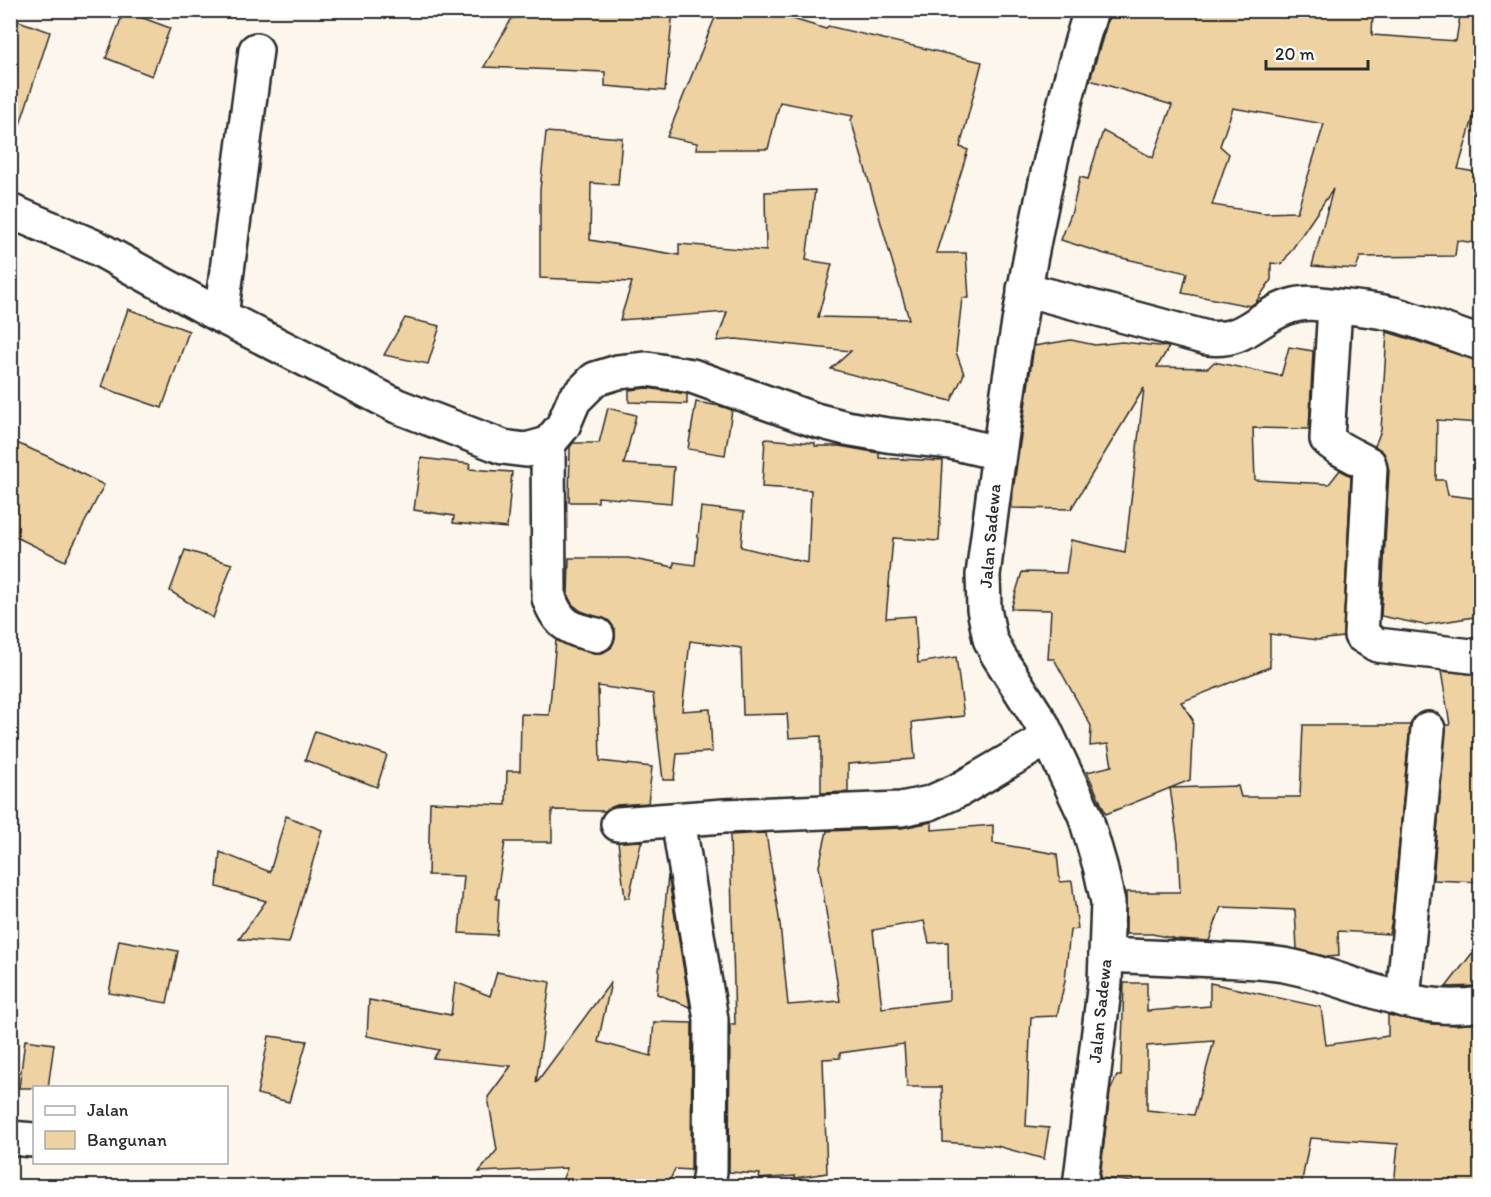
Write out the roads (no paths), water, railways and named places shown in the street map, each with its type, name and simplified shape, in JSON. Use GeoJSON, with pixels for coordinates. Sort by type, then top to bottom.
{"type":"FeatureCollection","features":[{"type":"Feature","properties":{"kind":"street","name":"Jalan Sadewa"},"geometry":{"type":"LineString","coordinates":[[1080,1186],[1105,982],[1108,902],[1085,815],[1023,752],[1042,724],[990,639],[984,609],[976,448],[1018,319],[1056,135],[1091,10]]}},
{"type":"Feature","properties":{"kind":"street"},"geometry":{"type":"LineString","coordinates":[[221,316],[256,50]]}},
{"type":"Feature","properties":{"kind":"street"},"geometry":{"type":"LineString","coordinates":[[10,211],[97,248],[221,316],[397,406],[503,447],[526,450],[548,444],[563,426],[574,400],[595,379],[618,372],[647,369],[692,376],[815,420],[846,428],[976,448]]}},
{"type":"Feature","properties":{"kind":"street"},"geometry":{"type":"LineString","coordinates":[[1024,289],[1222,340],[1242,334],[1261,319],[1291,306],[1310,303],[1395,315],[1480,343]]}},
{"type":"Feature","properties":{"kind":"street"},"geometry":{"type":"LineString","coordinates":[[1335,306],[1327,439],[1332,445],[1350,452],[1369,464],[1370,469],[1361,635],[1377,645],[1480,657]]}},
{"type":"Feature","properties":{"kind":"street"},"geometry":{"type":"LineString","coordinates":[[548,444],[549,598],[555,614],[565,624],[579,632],[597,635]]}},
{"type":"Feature","properties":{"kind":"street"},"geometry":{"type":"LineString","coordinates":[[1402,1000],[1428,729]]}},
{"type":"Feature","properties":{"kind":"street"},"geometry":{"type":"LineString","coordinates":[[618,824],[901,809],[930,803],[959,790],[1023,752]]}},
{"type":"Feature","properties":{"kind":"street"},"geometry":{"type":"LineString","coordinates":[[678,820],[711,1019],[708,1186]]}},
{"type":"Feature","properties":{"kind":"street"},"geometry":{"type":"LineString","coordinates":[[1106,955],[1287,966],[1330,976],[1402,1000],[1433,1005],[1480,1004]]}},
{"type":"Feature","properties":{"kind":"street"},"geometry":{"type":"LineString","coordinates":[[10,1138],[33,1140]]}}]}
